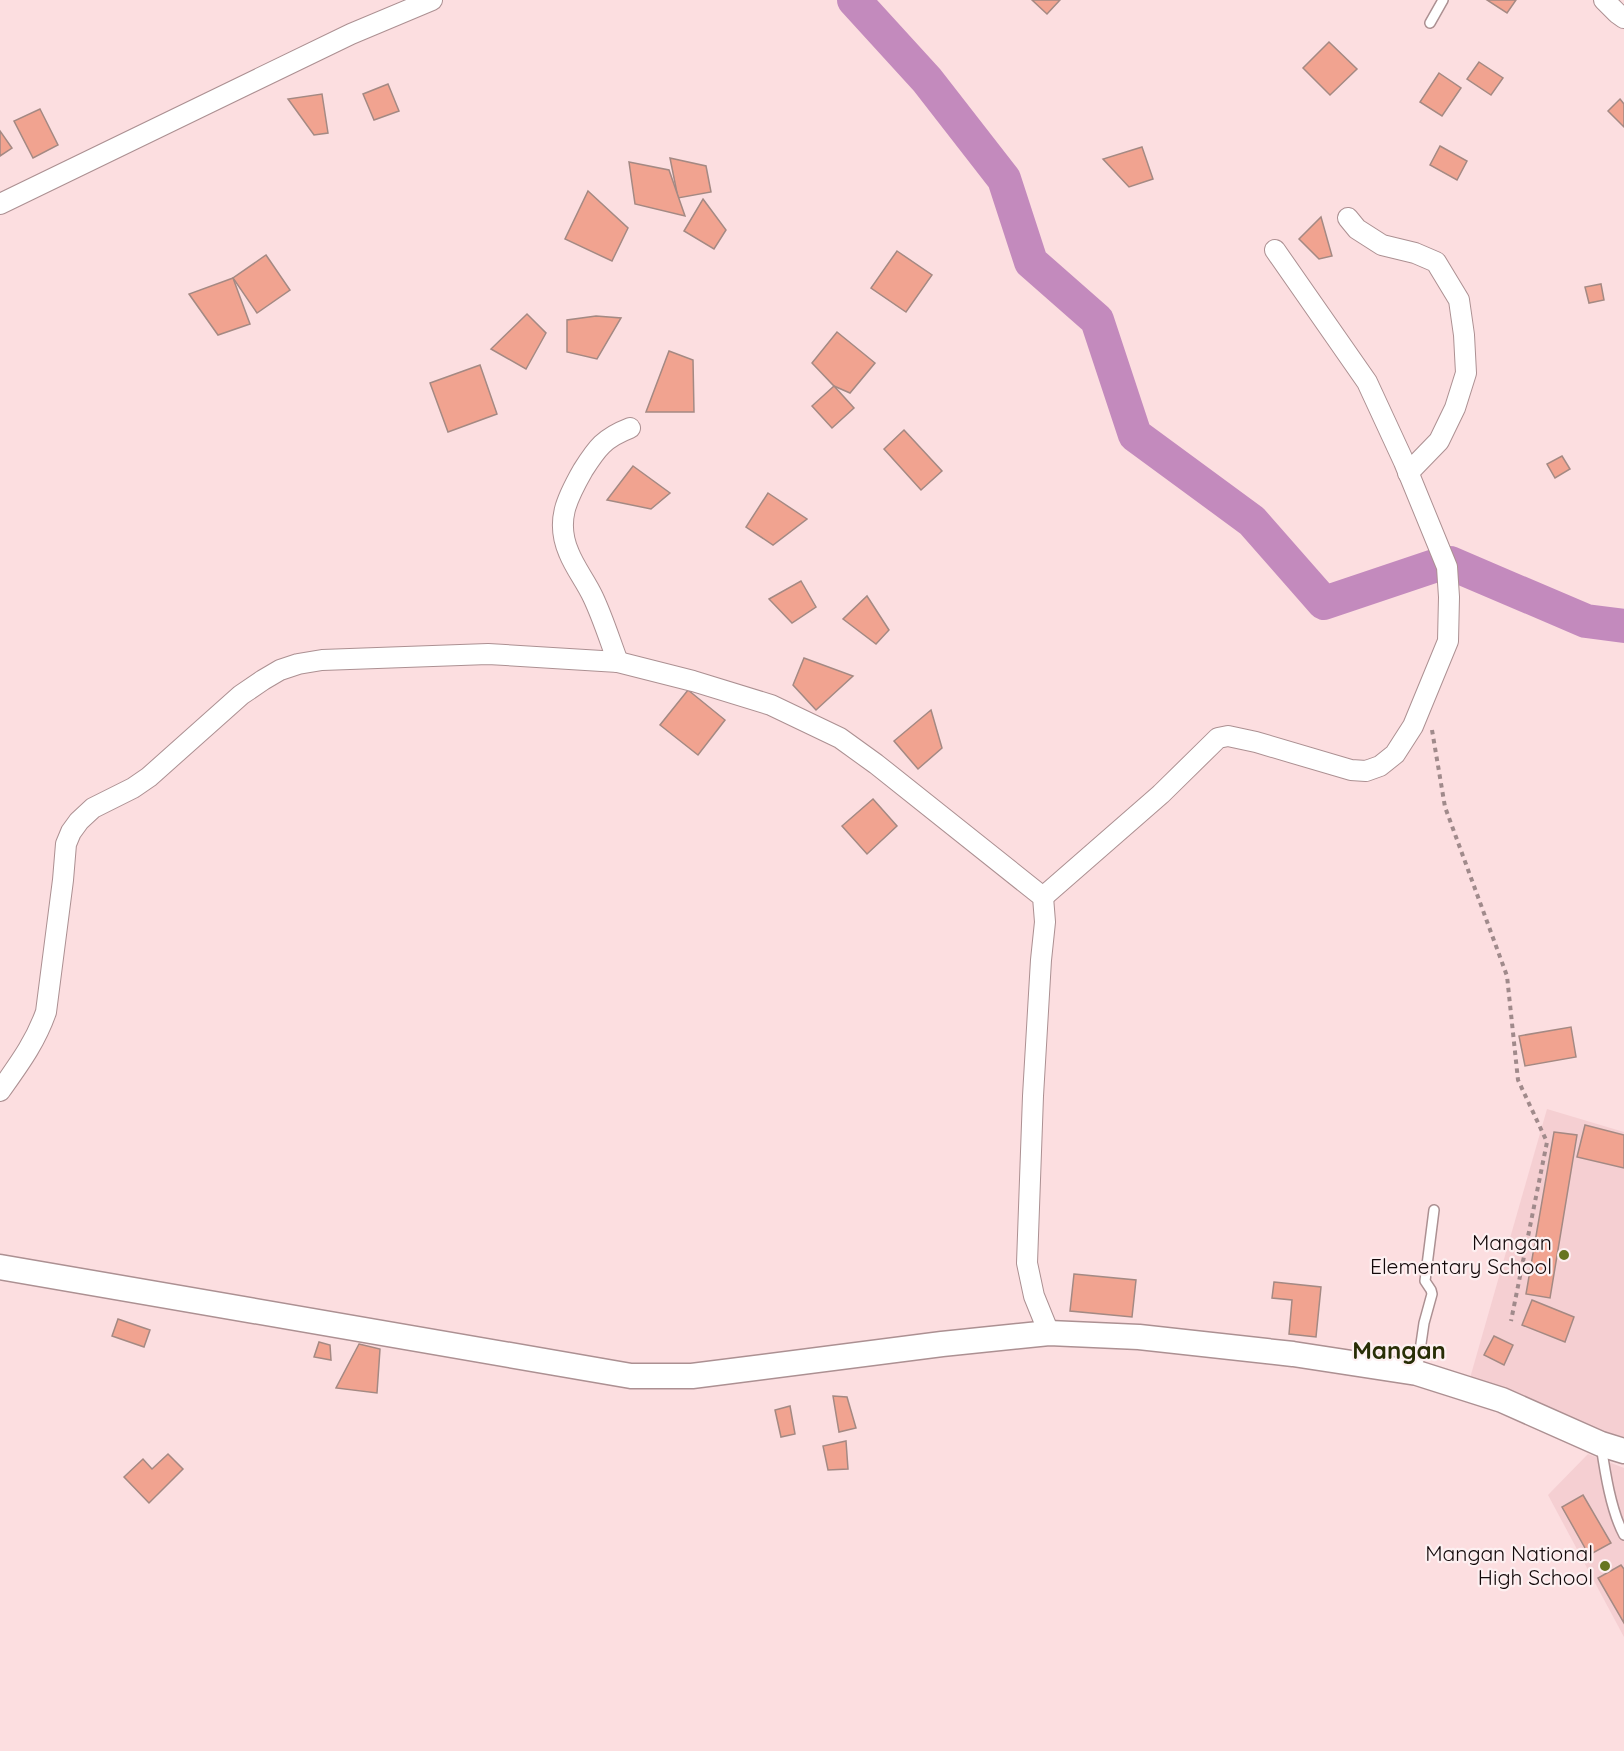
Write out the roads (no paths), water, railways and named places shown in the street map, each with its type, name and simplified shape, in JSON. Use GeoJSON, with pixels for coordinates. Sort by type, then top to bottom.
{"type":"FeatureCollection","features":[{"type":"Feature","properties":{"kind":"street"},"geometry":{"type":"LineString","coordinates":[[0,204],[351,34],[432,0]]}},
{"type":"Feature","properties":{"kind":"street"},"geometry":{"type":"LineString","coordinates":[[1604,0],[1624,18]]}},
{"type":"Feature","properties":{"kind":"street"},"geometry":{"type":"LineString","coordinates":[[1348,218],[1358,229],[1382,245],[1415,253],[1436,262],[1459,300],[1466,373],[1455,408],[1439,441],[1408,472]]}},
{"type":"Feature","properties":{"kind":"street"},"geometry":{"type":"LineString","coordinates":[[1043,897],[1161,794],[1218,738],[1228,736],[1246,740],[1351,770],[1366,771],[1380,766],[1395,754],[1413,726],[1448,640],[1447,567],[1408,472],[1367,382],[1275,250]]}},
{"type":"Feature","properties":{"kind":"street"},"geometry":{"type":"LineString","coordinates":[[618,662],[593,597],[568,552],[561,522],[579,478],[595,451],[603,441],[630,428]]}},
{"type":"Feature","properties":{"kind":"street"},"geometry":{"type":"LineString","coordinates":[[0,1091],[30,1048],[46,1012],[66,844],[71,832],[93,808],[133,788],[149,777],[241,695],[280,670],[298,664],[334,660],[488,654],[618,662],[693,681],[771,705],[840,738],[1043,897],[1046,922],[1041,960],[1033,1084],[1027,1263],[1034,1296],[1049,1333]]}},
{"type":"Feature","properties":{"kind":"street"},"geometry":{"type":"LineString","coordinates":[[0,1267],[631,1376],[692,1376],[942,1344],[1049,1333],[1139,1337],[1281,1352],[1417,1373],[1502,1400],[1601,1444],[1624,1451]]}},
{"type":"Feature","properties":{"kind":"lane"},"geometry":{"type":"LineString","coordinates":[[1430,23],[1443,0]]}},
{"type":"Feature","properties":{"kind":"lane"},"geometry":{"type":"LineString","coordinates":[[1417,1373],[1424,1323],[1431,1301],[1431,1290],[1425,1281],[1434,1210]]}},
{"type":"Feature","properties":{"kind":"lane"},"geometry":{"type":"LineString","coordinates":[[1601,1444],[1619,1525],[1624,1535]]}},
{"type":"Feature","properties":{"kind":"waterway"},"geometry":{"type":"LineString","coordinates":[[854,0],[927,80],[1004,179],[1031,262],[1097,320],[1135,435],[1252,521],[1324,603],[1440,564]]}},
{"type":"Feature","properties":{"kind":"waterway"},"geometry":{"type":"LineString","coordinates":[[1450,563],[1586,621],[1624,626]]}},
{"type":"Feature","properties":{"kind":"place","name":"Mangan Elementary School"},"geometry":{"type":"Point","coordinates":[1564,1255]}},
{"type":"Feature","properties":{"kind":"place","name":"Mangan National High School"},"geometry":{"type":"Point","coordinates":[1605,1566]}},
{"type":"Feature","properties":{"kind":"district","name":"Mangan"},"geometry":{"type":"Point","coordinates":[1399,1351]}}]}
